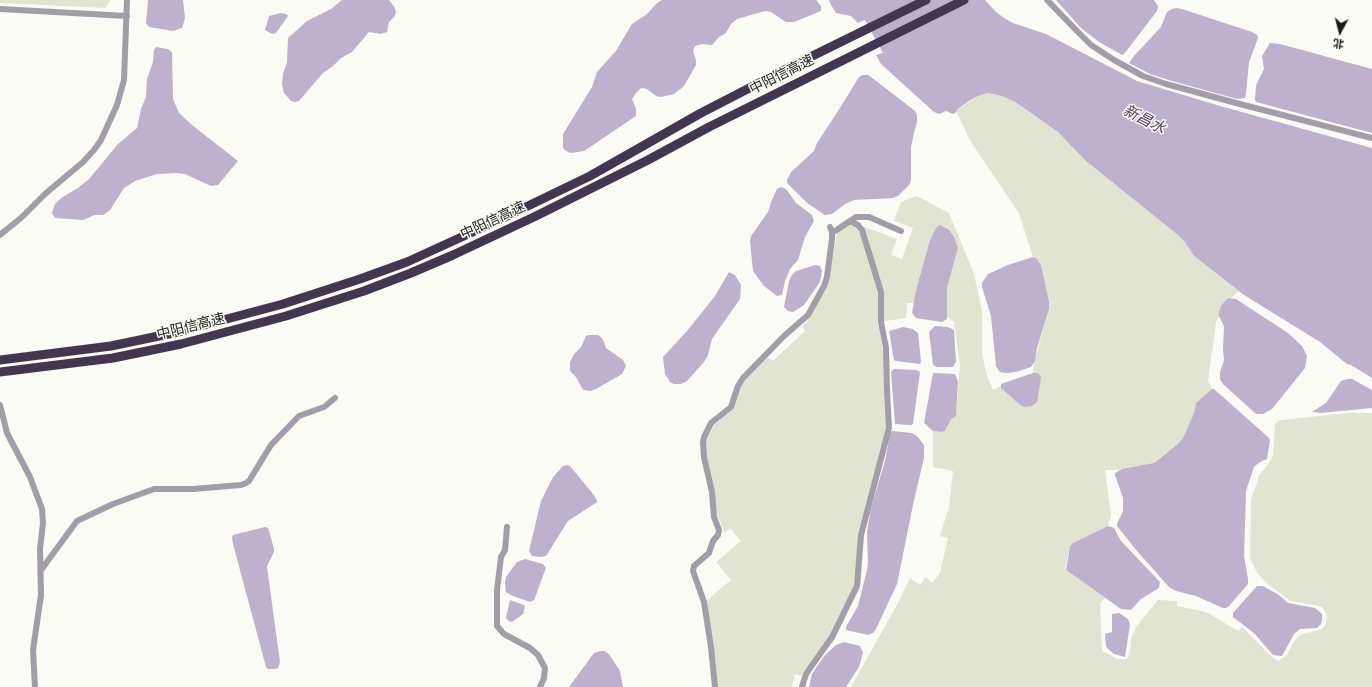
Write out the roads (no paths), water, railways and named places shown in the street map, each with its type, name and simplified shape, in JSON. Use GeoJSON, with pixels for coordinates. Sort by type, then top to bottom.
{"type":"FeatureCollection","features":[{"type":"Feature","properties":{"kind":"highway","name":"中阳信高速"},"geometry":{"type":"LineString","coordinates":[[0,360],[111,346],[178,332],[283,304],[384,270],[448,244],[570,186],[701,113],[926,0]]}},
{"type":"Feature","properties":{"kind":"highway","name":"中阳信高速"},"geometry":{"type":"LineString","coordinates":[[0,372],[106,359],[181,344],[286,316],[388,282],[453,255],[536,216],[800,81],[964,0]]}},
{"type":"Feature","properties":{"kind":"street"},"geometry":{"type":"LineString","coordinates":[[0,235],[83,162],[101,140],[122,92],[126,68],[127,0]]}},
{"type":"Feature","properties":{"kind":"street"},"geometry":{"type":"LineString","coordinates":[[1047,0],[1091,44],[1114,60],[1143,76],[1215,98],[1372,138]]}},
{"type":"Feature","properties":{"kind":"street"},"geometry":{"type":"LineString","coordinates":[[0,9],[127,16]]}},
{"type":"Feature","properties":{"kind":"street"},"geometry":{"type":"LineString","coordinates":[[715,687],[704,602],[693,571],[694,566],[709,553],[719,530],[714,517],[712,492],[704,457],[704,437],[711,423],[731,407],[738,386],[743,378],[784,336],[808,315],[824,286],[827,277],[831,230],[856,217],[869,217],[901,231]]}},
{"type":"Feature","properties":{"kind":"street"},"geometry":{"type":"LineString","coordinates":[[802,687],[806,674],[832,637],[857,586],[861,535],[889,428],[886,348],[881,322],[881,292],[862,230],[858,225],[850,221]]}},
{"type":"Feature","properties":{"kind":"street"},"geometry":{"type":"LineString","coordinates":[[41,570],[77,521],[113,504],[154,489],[193,489],[241,485],[246,483],[271,445],[299,416],[324,407],[334,398]]}},
{"type":"Feature","properties":{"kind":"street"},"geometry":{"type":"LineString","coordinates":[[0,405],[7,433],[27,469],[41,504],[43,523],[40,549],[40,600],[33,650],[35,687]]}},
{"type":"Feature","properties":{"kind":"street"},"geometry":{"type":"LineString","coordinates":[[507,528],[505,550],[501,557],[497,590],[497,626],[504,634],[530,648],[538,655],[544,664],[545,670],[540,687]]}},
{"type":"Feature","properties":{"kind":"water"},"geometry":{"type":"Polygon","coordinates":[[[148,0],[183,0],[185,18],[182,28],[173,31],[149,27],[146,23],[148,0]]]}},
{"type":"Feature","properties":{"kind":"water"},"geometry":{"type":"Polygon","coordinates":[[[342,0],[389,0],[395,8],[395,16],[389,22],[387,32],[381,34],[369,32],[352,52],[341,58],[323,73],[299,101],[291,101],[284,93],[282,84],[283,74],[287,62],[288,38],[307,21],[331,9],[342,0]]]}},
{"type":"Feature","properties":{"kind":"water"},"geometry":{"type":"Polygon","coordinates":[[[662,0],[816,0],[821,6],[821,11],[794,22],[786,22],[771,12],[765,11],[737,19],[731,24],[726,33],[719,37],[712,45],[702,44],[695,46],[693,51],[696,65],[684,86],[674,94],[661,97],[656,96],[647,89],[640,89],[632,99],[636,109],[636,116],[584,151],[571,153],[566,151],[563,148],[563,134],[592,87],[597,72],[616,51],[632,24],[647,14],[657,3],[662,0]]]}},
{"type":"Feature","properties":{"kind":"water","name":"新昌水"},"geometry":{"type":"Polygon","coordinates":[[[829,0],[985,0],[996,12],[1013,23],[1046,34],[1137,81],[1220,106],[1372,148],[1372,378],[1347,364],[1320,342],[1244,295],[1193,255],[1185,242],[1178,235],[1086,161],[1058,132],[1015,102],[1002,96],[987,93],[969,101],[953,114],[946,111],[939,114],[934,112],[881,64],[876,55],[883,53],[865,20],[858,23],[851,16],[836,13],[829,0]]]}},
{"type":"Feature","properties":{"kind":"water"},"geometry":{"type":"Polygon","coordinates":[[[1056,0],[1154,0],[1158,6],[1157,11],[1122,55],[1099,42],[1081,28],[1056,0]]]}},
{"type":"Feature","properties":{"kind":"water"},"geometry":{"type":"Polygon","coordinates":[[[1177,8],[1252,32],[1257,35],[1258,38],[1249,62],[1245,98],[1237,99],[1172,81],[1150,74],[1129,63],[1161,27],[1167,12],[1177,8]]]}},
{"type":"Feature","properties":{"kind":"water"},"geometry":{"type":"Polygon","coordinates":[[[281,13],[288,16],[276,33],[272,34],[265,30],[269,16],[281,13]]]}},
{"type":"Feature","properties":{"kind":"water"},"geometry":{"type":"Polygon","coordinates":[[[1270,43],[1280,44],[1372,69],[1372,133],[1256,102],[1256,85],[1264,69],[1262,56],[1270,43]]]}},
{"type":"Feature","properties":{"kind":"water"},"geometry":{"type":"Polygon","coordinates":[[[156,47],[168,49],[172,52],[173,99],[179,113],[238,161],[218,185],[211,186],[185,174],[157,174],[135,181],[124,188],[110,210],[103,215],[95,215],[83,220],[55,218],[52,213],[55,204],[61,198],[78,188],[89,179],[118,144],[137,128],[141,109],[146,97],[147,79],[156,47]]]}},
{"type":"Feature","properties":{"kind":"water"},"geometry":{"type":"Polygon","coordinates":[[[862,75],[868,75],[871,77],[915,111],[917,115],[917,122],[911,147],[910,184],[898,196],[893,198],[854,200],[845,204],[832,214],[825,215],[807,203],[787,183],[787,180],[791,172],[814,151],[817,143],[859,77],[862,75]]]}},
{"type":"Feature","properties":{"kind":"water"},"geometry":{"type":"Polygon","coordinates":[[[781,187],[786,189],[796,203],[812,215],[814,221],[805,237],[798,260],[790,269],[785,281],[782,295],[777,296],[764,286],[753,271],[750,241],[751,236],[768,212],[777,189],[781,187]]]}},
{"type":"Feature","properties":{"kind":"water"},"geometry":{"type":"Polygon","coordinates":[[[940,225],[948,229],[954,237],[958,248],[947,288],[947,319],[942,322],[916,318],[912,313],[916,290],[930,240],[937,227],[940,225]]]}},
{"type":"Feature","properties":{"kind":"water"},"geometry":{"type":"Polygon","coordinates":[[[1033,257],[1037,259],[1041,265],[1049,301],[1049,309],[1037,348],[1035,361],[1031,367],[1016,372],[1000,372],[996,366],[991,316],[982,283],[988,274],[1008,265],[1033,257]]]}},
{"type":"Feature","properties":{"kind":"water"},"geometry":{"type":"Polygon","coordinates":[[[815,265],[820,266],[822,271],[820,282],[804,305],[793,312],[788,311],[784,307],[789,281],[792,275],[796,271],[815,265]]]}},
{"type":"Feature","properties":{"kind":"water"},"geometry":{"type":"Polygon","coordinates":[[[729,272],[735,275],[741,285],[740,299],[712,339],[708,355],[704,362],[687,381],[681,384],[674,384],[670,382],[665,374],[663,357],[687,331],[715,296],[729,272]]]}},
{"type":"Feature","properties":{"kind":"water"},"geometry":{"type":"Polygon","coordinates":[[[1229,298],[1236,299],[1288,333],[1302,346],[1307,356],[1305,368],[1272,409],[1263,414],[1256,414],[1223,384],[1220,379],[1220,372],[1224,360],[1224,326],[1219,316],[1219,312],[1221,306],[1229,298]]]}},
{"type":"Feature","properties":{"kind":"water"},"geometry":{"type":"Polygon","coordinates":[[[935,326],[948,327],[954,330],[956,362],[953,367],[937,367],[933,365],[929,332],[935,326]]]}},
{"type":"Feature","properties":{"kind":"water"},"geometry":{"type":"Polygon","coordinates":[[[903,327],[913,329],[918,333],[920,364],[894,360],[889,331],[903,327]]]}},
{"type":"Feature","properties":{"kind":"water"},"geometry":{"type":"Polygon","coordinates":[[[598,335],[601,337],[606,348],[623,360],[626,366],[622,374],[590,391],[582,388],[576,377],[570,371],[570,362],[574,354],[581,347],[586,336],[598,335]]]}},
{"type":"Feature","properties":{"kind":"water"},"geometry":{"type":"Polygon","coordinates":[[[894,369],[916,370],[920,372],[913,424],[911,425],[895,424],[891,372],[894,369]]]}},
{"type":"Feature","properties":{"kind":"water"},"geometry":{"type":"Polygon","coordinates":[[[933,373],[955,374],[958,382],[956,416],[951,419],[945,431],[942,432],[933,431],[924,423],[933,373]]]}},
{"type":"Feature","properties":{"kind":"water"},"geometry":{"type":"Polygon","coordinates":[[[1033,373],[1038,373],[1041,377],[1037,402],[1032,406],[1024,407],[1020,405],[1001,388],[1001,384],[1033,373]]]}},
{"type":"Feature","properties":{"kind":"water"},"geometry":{"type":"Polygon","coordinates":[[[1352,379],[1372,390],[1372,408],[1320,413],[1312,412],[1326,403],[1341,381],[1352,379]]]}},
{"type":"Feature","properties":{"kind":"water"},"geometry":{"type":"Polygon","coordinates":[[[1212,389],[1214,389],[1270,440],[1267,459],[1254,467],[1246,491],[1244,556],[1248,584],[1226,608],[1196,596],[1176,591],[1169,587],[1117,526],[1123,511],[1123,498],[1115,473],[1122,469],[1154,463],[1178,444],[1183,438],[1194,413],[1196,403],[1212,389]]]}},
{"type":"Feature","properties":{"kind":"water"},"geometry":{"type":"Polygon","coordinates":[[[892,431],[912,433],[917,436],[924,445],[924,458],[897,584],[875,631],[868,635],[846,630],[846,627],[858,606],[867,570],[867,532],[871,508],[892,431]]]}},
{"type":"Feature","properties":{"kind":"water"},"geometry":{"type":"Polygon","coordinates":[[[563,466],[570,466],[593,494],[597,502],[568,521],[546,556],[532,556],[529,551],[541,501],[553,477],[563,466]]]}},
{"type":"Feature","properties":{"kind":"water"},"geometry":{"type":"Polygon","coordinates":[[[1108,526],[1114,528],[1121,541],[1160,582],[1159,588],[1141,599],[1131,610],[1121,609],[1066,570],[1070,546],[1073,543],[1108,526]]]}},
{"type":"Feature","properties":{"kind":"water"},"geometry":{"type":"Polygon","coordinates":[[[265,527],[268,528],[274,549],[267,567],[280,662],[278,668],[275,669],[268,669],[266,667],[232,538],[233,535],[265,527]]]}},
{"type":"Feature","properties":{"kind":"water"},"geometry":{"type":"Polygon","coordinates":[[[525,559],[543,564],[546,568],[534,600],[530,602],[506,592],[506,577],[517,562],[525,559]]]}},
{"type":"Feature","properties":{"kind":"water"},"geometry":{"type":"Polygon","coordinates":[[[1257,586],[1263,586],[1279,595],[1288,603],[1315,608],[1322,614],[1321,624],[1317,628],[1300,629],[1294,634],[1282,656],[1273,655],[1255,634],[1233,617],[1233,613],[1257,586]]]}},
{"type":"Feature","properties":{"kind":"water"},"geometry":{"type":"Polygon","coordinates":[[[510,600],[524,605],[525,607],[523,614],[512,622],[506,618],[510,600]]]}},
{"type":"Feature","properties":{"kind":"water"},"geometry":{"type":"Polygon","coordinates":[[[1119,613],[1128,619],[1130,624],[1125,657],[1114,654],[1106,646],[1105,634],[1112,632],[1112,614],[1119,613]]]}},
{"type":"Feature","properties":{"kind":"water"},"geometry":{"type":"Polygon","coordinates":[[[844,642],[860,646],[863,653],[859,667],[846,687],[809,687],[812,674],[824,656],[836,645],[844,642]]]}},
{"type":"Feature","properties":{"kind":"water"},"geometry":{"type":"Polygon","coordinates":[[[604,651],[609,654],[620,671],[623,687],[569,687],[594,653],[604,651]]]}}]}
